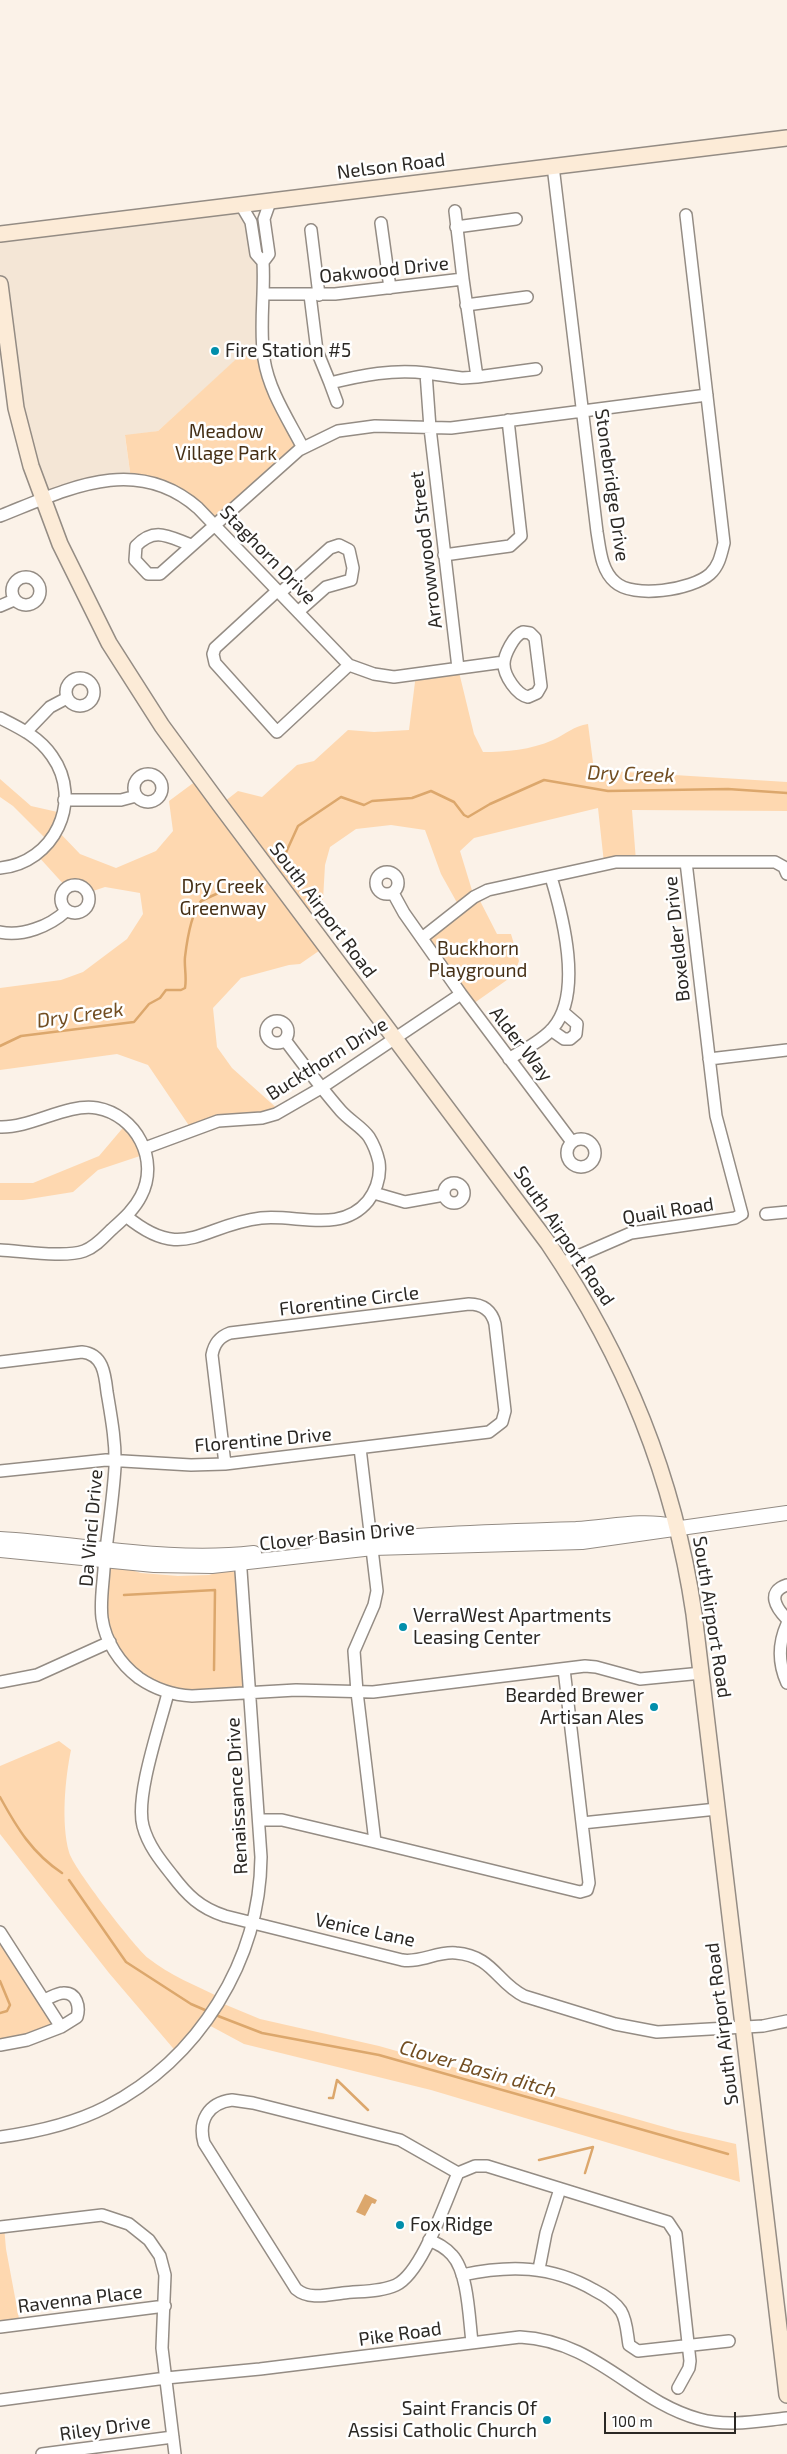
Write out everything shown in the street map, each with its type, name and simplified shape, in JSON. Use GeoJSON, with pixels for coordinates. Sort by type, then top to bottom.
{"type":"FeatureCollection","features":[{"type":"Feature","properties":{"kind":"main road","name":"Nelson Road"},"geometry":{"type":"LineString","coordinates":[[0,234],[787,138]]}},
{"type":"Feature","properties":{"kind":"main road","name":"South Airport Road"},"geometry":{"type":"LineString","coordinates":[[0,284],[16,408],[23,440],[42,499],[80,588],[122,664],[162,726],[393,1038],[487,1158],[562,1263],[591,1310],[639,1408],[660,1464],[678,1527],[690,1583],[787,2395]]}},
{"type":"Feature","properties":{"kind":"street","name":"Stonebridge Drive"},"geometry":{"type":"LineString","coordinates":[[553,166],[602,561],[608,575],[615,583],[628,590],[642,592],[695,584],[711,574],[719,563],[724,543],[686,215]]}},
{"type":"Feature","properties":{"kind":"street"},"geometry":{"type":"LineString","coordinates":[[270,202],[264,219],[269,254],[263,262],[263,348],[266,368],[274,393],[303,448]]}},
{"type":"Feature","properties":{"kind":"street"},"geometry":{"type":"LineString","coordinates":[[241,205],[251,222],[256,254],[263,262]]}},
{"type":"Feature","properties":{"kind":"street"},"geometry":{"type":"LineString","coordinates":[[455,211],[463,279]]}},
{"type":"Feature","properties":{"kind":"street"},"geometry":{"type":"LineString","coordinates":[[456,226],[516,220]]}},
{"type":"Feature","properties":{"kind":"street"},"geometry":{"type":"LineString","coordinates":[[381,223],[390,288]]}},
{"type":"Feature","properties":{"kind":"street"},"geometry":{"type":"LineString","coordinates":[[311,230],[314,295]]}},
{"type":"Feature","properties":{"kind":"street","name":"Oakwood Drive"},"geometry":{"type":"LineString","coordinates":[[264,294],[314,295],[463,279],[477,377]]}},
{"type":"Feature","properties":{"kind":"street","name":"Oakwood Drive"},"geometry":{"type":"LineString","coordinates":[[314,295],[317,351],[337,402]]}},
{"type":"Feature","properties":{"kind":"street"},"geometry":{"type":"LineString","coordinates":[[466,305],[527,297]]}},
{"type":"Feature","properties":{"kind":"street"},"geometry":{"type":"LineString","coordinates":[[330,383],[391,371],[462,378],[536,369]]}},
{"type":"Feature","properties":{"kind":"street"},"geometry":{"type":"LineString","coordinates":[[426,373],[430,428]]}},
{"type":"Feature","properties":{"kind":"street"},"geometry":{"type":"LineString","coordinates":[[191,545],[161,534],[150,535],[136,546],[135,560],[147,574],[157,575],[303,448],[333,433],[359,427],[450,428],[707,395]]}},
{"type":"Feature","properties":{"kind":"street"},"geometry":{"type":"LineString","coordinates":[[444,555],[507,547],[515,544],[520,537],[522,529],[508,420]]}},
{"type":"Feature","properties":{"kind":"street","name":"Arrowwood Street"},"geometry":{"type":"LineString","coordinates":[[430,428],[458,668]]}},
{"type":"Feature","properties":{"kind":"street","name":"Staghorn Drive"},"geometry":{"type":"LineString","coordinates":[[0,516],[93,481],[131,479],[153,484],[182,496],[198,508],[349,665],[374,674],[394,677],[504,662]]}},
{"type":"Feature","properties":{"kind":"street"},"geometry":{"type":"LineString","coordinates":[[298,611],[326,587],[351,580],[353,568],[349,550],[339,546],[330,548],[215,648],[213,654],[214,663],[277,732],[349,665]]}},
{"type":"Feature","properties":{"kind":"street"},"geometry":{"type":"LineString","coordinates":[[0,606],[14,600]]}},
{"type":"Feature","properties":{"kind":"street"},"geometry":{"type":"LineString","coordinates":[[525,632],[533,635],[542,684],[538,692],[529,697],[520,694],[508,677],[504,662],[518,635],[525,632]]}},
{"type":"Feature","properties":{"kind":"street"},"geometry":{"type":"LineString","coordinates":[[26,732],[50,707],[67,698]]}},
{"type":"Feature","properties":{"kind":"street"},"geometry":{"type":"LineString","coordinates":[[0,718],[26,732],[44,746],[55,760],[63,780],[64,800],[59,826],[43,849],[22,864],[0,868]]}},
{"type":"Feature","properties":{"kind":"street"},"geometry":{"type":"LineString","coordinates":[[64,800],[120,800],[136,796]]}},
{"type":"Feature","properties":{"kind":"street","name":"Boxelder Drive"},"geometry":{"type":"LineString","coordinates":[[422,938],[484,891],[551,877],[609,862],[686,862],[708,1059],[718,1123],[740,1202]]}},
{"type":"Feature","properties":{"kind":"street"},"geometry":{"type":"LineString","coordinates":[[686,862],[775,862],[784,867],[787,874]]}},
{"type":"Feature","properties":{"kind":"street"},"geometry":{"type":"LineString","coordinates":[[509,1059],[552,1030],[563,1012],[568,995],[570,980],[560,906],[551,877]]}},
{"type":"Feature","properties":{"kind":"street","name":"Alder Way"},"geometry":{"type":"LineString","coordinates":[[393,892],[461,994],[572,1142]]}},
{"type":"Feature","properties":{"kind":"street"},"geometry":{"type":"LineString","coordinates":[[0,932],[24,932],[56,920],[66,911]]}},
{"type":"Feature","properties":{"kind":"street","name":"Buckthorn Drive"},"geometry":{"type":"LineString","coordinates":[[145,1148],[218,1121],[271,1116],[321,1088],[461,994]]}},
{"type":"Feature","properties":{"kind":"street"},"geometry":{"type":"LineString","coordinates":[[552,1030],[563,1039],[570,1039],[576,1035],[577,1024],[563,1012]]}},
{"type":"Feature","properties":{"kind":"street"},"geometry":{"type":"LineString","coordinates":[[126,1216],[150,1233],[163,1238],[177,1240],[262,1218],[340,1219],[357,1212],[374,1193],[379,1173],[375,1147],[366,1134],[348,1119],[321,1088],[285,1040]]}},
{"type":"Feature","properties":{"kind":"street"},"geometry":{"type":"LineString","coordinates":[[708,1059],[787,1050]]}},
{"type":"Feature","properties":{"kind":"street"},"geometry":{"type":"LineString","coordinates":[[0,1127],[22,1125],[79,1108],[96,1108],[113,1113],[127,1123],[145,1148],[148,1167],[146,1185],[141,1197],[126,1216],[93,1246],[80,1252],[0,1250]]}},
{"type":"Feature","properties":{"kind":"street"},"geometry":{"type":"LineString","coordinates":[[374,1193],[406,1202],[444,1195]]}},
{"type":"Feature","properties":{"kind":"street","name":"Quail Road"},"geometry":{"type":"LineString","coordinates":[[562,1263],[630,1233],[736,1218],[742,1214],[740,1202]]}},
{"type":"Feature","properties":{"kind":"street"},"geometry":{"type":"LineString","coordinates":[[766,1214],[787,1212]]}},
{"type":"Feature","properties":{"kind":"street","name":"Florentine Circle"},"geometry":{"type":"LineString","coordinates":[[225,1464],[212,1353],[218,1341],[230,1333],[469,1304],[480,1305],[491,1312],[495,1324],[505,1408],[503,1420],[497,1427]]}},
{"type":"Feature","properties":{"kind":"street","name":"Da Vinci Drive"},"geometry":{"type":"LineString","coordinates":[[0,1362],[82,1352],[97,1358],[105,1375],[115,1460],[105,1554],[102,1611],[110,1642],[120,1660],[134,1674],[168,1693],[192,1696],[317,1690],[357,1692],[592,1666],[640,1679],[702,1673]]}},
{"type":"Feature","properties":{"kind":"street","name":"Florentine Drive"},"geometry":{"type":"LineString","coordinates":[[0,1471],[83,1461],[115,1460],[190,1465],[225,1464],[478,1434],[497,1427]]}},
{"type":"Feature","properties":{"kind":"street"},"geometry":{"type":"LineString","coordinates":[[360,1448],[377,1590],[374,1605],[354,1652],[375,1842]]}},
{"type":"Feature","properties":{"kind":"street","name":"Clover Basin Drive"},"geometry":{"type":"LineString","coordinates":[[0,1539],[183,1567],[372,1543],[582,1542],[787,1513]]}},
{"type":"Feature","properties":{"kind":"street","name":"Clover Basin Drive"},"geometry":{"type":"LineString","coordinates":[[0,1550],[105,1554]]}},
{"type":"Feature","properties":{"kind":"street","name":"Renaissance Drive"},"geometry":{"type":"LineString","coordinates":[[0,2137],[42,2130],[84,2116],[119,2099],[162,2068],[200,2029],[222,1998],[241,1958],[252,1922],[260,1879],[259,1820],[240,1559]]}},
{"type":"Feature","properties":{"kind":"street"},"geometry":{"type":"LineString","coordinates":[[787,1585],[778,1590],[774,1598],[777,1609],[787,1619]]}},
{"type":"Feature","properties":{"kind":"street"},"geometry":{"type":"LineString","coordinates":[[787,1624],[780,1648],[781,1666],[787,1683]]}},
{"type":"Feature","properties":{"kind":"street"},"geometry":{"type":"LineString","coordinates":[[0,1682],[37,1675],[110,1642]]}},
{"type":"Feature","properties":{"kind":"street"},"geometry":{"type":"LineString","coordinates":[[259,1820],[282,1820],[580,1892],[587,1890],[589,1886],[564,1669]]}},
{"type":"Feature","properties":{"kind":"street","name":"Venice Lane"},"geometry":{"type":"LineString","coordinates":[[168,1693],[142,1795],[140,1812],[145,1832],[154,1852],[193,1900],[216,1913],[407,1961],[416,1961],[446,1953],[467,1955],[486,1963],[515,1991],[524,1996],[629,2027],[672,2032],[771,2025],[787,2020]]}},
{"type":"Feature","properties":{"kind":"street"},"geometry":{"type":"LineString","coordinates":[[582,1823],[717,1809]]}},
{"type":"Feature","properties":{"kind":"street"},"geometry":{"type":"LineString","coordinates":[[0,1932],[61,2026]]}},
{"type":"Feature","properties":{"kind":"street"},"geometry":{"type":"LineString","coordinates":[[0,2045],[27,2040],[77,2017],[79,2009],[76,2000],[70,1994],[64,1993],[44,2000]]}},
{"type":"Feature","properties":{"kind":"street"},"geometry":{"type":"LineString","coordinates":[[458,2173],[400,2140],[249,2102],[222,2101],[210,2108],[204,2116],[202,2135],[205,2147],[290,2281],[302,2293],[316,2296],[393,2286],[411,2274],[429,2240],[458,2173],[475,2166],[484,2166],[649,2214],[670,2223],[676,2234],[690,2367],[678,2388]]}},
{"type":"Feature","properties":{"kind":"street"},"geometry":{"type":"LineString","coordinates":[[539,2269],[546,2233],[560,2189]]}},
{"type":"Feature","properties":{"kind":"street"},"geometry":{"type":"LineString","coordinates":[[0,2227],[96,2215],[123,2221],[142,2233],[160,2256],[165,2279],[162,2343],[175,2454]]}},
{"type":"Feature","properties":{"kind":"street"},"geometry":{"type":"LineString","coordinates":[[429,2240],[442,2246],[453,2256],[462,2275],[472,2342]]}},
{"type":"Feature","properties":{"kind":"street"},"geometry":{"type":"LineString","coordinates":[[462,2275],[499,2268],[539,2269],[577,2281],[613,2303],[623,2316],[628,2344],[633,2350],[644,2352],[730,2341]]}},
{"type":"Feature","properties":{"kind":"street","name":"Ravenna Place"},"geometry":{"type":"LineString","coordinates":[[0,2327],[164,2306]]}},
{"type":"Feature","properties":{"kind":"street","name":"Pike Road"},"geometry":{"type":"LineString","coordinates":[[0,2400],[166,2378],[303,2364],[520,2337],[563,2345],[590,2357],[675,2410],[705,2421],[739,2423],[787,2418]]}},
{"type":"Feature","properties":{"kind":"street","name":"Riley Drive"},"geometry":{"type":"LineString","coordinates":[[42,2454],[173,2437]]}},
{"type":"Feature","properties":{"kind":"shaded area"},"geometry":{"type":"Polygon","coordinates":[[[241,205],[263,262],[263,348],[246,351],[158,431],[125,436],[131,479],[42,499],[31,466],[0,284],[0,234],[241,205]]]}},
{"type":"Feature","properties":{"kind":"shaded area"},"geometry":{"type":"Polygon","coordinates":[[[365,2194],[377,2200],[375,2204],[372,2203],[365,2216],[356,2212],[365,2194]]]}},
{"type":"Feature","properties":{"kind":"green space","name":"Meadow Village Park"},"geometry":{"type":"Polygon","coordinates":[[[263,348],[264,359],[303,448],[215,524],[198,508],[131,479],[125,435],[158,431],[246,350],[263,348]]]}},
{"type":"Feature","properties":{"kind":"green space","name":"Dry Creek Greenway"},"geometry":{"type":"Polygon","coordinates":[[[458,668],[474,734],[483,752],[510,751],[536,746],[553,740],[578,726],[588,724],[594,770],[787,782],[787,811],[632,810],[636,861],[604,863],[598,808],[474,838],[460,851],[474,897],[477,895],[497,934],[511,934],[519,961],[514,975],[470,1006],[422,938],[460,908],[441,874],[425,830],[391,825],[356,829],[330,847],[325,865],[323,900],[303,915],[326,946],[300,964],[289,965],[241,978],[213,1008],[217,1047],[232,1068],[280,1111],[192,1130],[148,1065],[117,1054],[0,1070],[0,988],[61,980],[83,972],[127,939],[143,914],[140,893],[105,887],[87,893],[78,886],[67,888],[37,855],[49,842],[13,806],[0,797],[0,779],[31,806],[62,813],[57,830],[80,854],[116,868],[156,851],[173,831],[169,801],[200,778],[220,805],[238,791],[262,797],[297,765],[314,761],[348,730],[374,732],[409,730],[416,674],[458,668]]]}},
{"type":"Feature","properties":{"kind":"green space"},"geometry":{"type":"Polygon","coordinates":[[[127,1123],[146,1154],[98,1170],[73,1192],[23,1200],[0,1200],[0,1183],[33,1183],[99,1156],[127,1123]]]}},
{"type":"Feature","properties":{"kind":"green space"},"geometry":{"type":"Polygon","coordinates":[[[105,1566],[125,1568],[141,1573],[178,1576],[209,1575],[221,1571],[241,1572],[249,1692],[192,1696],[134,1674],[104,1627],[105,1566]]]}},
{"type":"Feature","properties":{"kind":"green space"},"geometry":{"type":"Polygon","coordinates":[[[59,1741],[71,1750],[67,1774],[65,1828],[69,1852],[73,1861],[130,1939],[148,1958],[165,1970],[221,1998],[219,2002],[260,2019],[379,2046],[675,2130],[736,2144],[740,2182],[431,2090],[244,2044],[205,2023],[178,2054],[109,1973],[0,1834],[0,1766],[59,1741]]]}},
{"type":"Feature","properties":{"kind":"green space"},"geometry":{"type":"Polygon","coordinates":[[[0,1932],[61,2027],[0,2045],[0,1932]]]}},
{"type":"Feature","properties":{"kind":"green space"},"geometry":{"type":"Polygon","coordinates":[[[4,2226],[6,2249],[20,2324],[0,2327],[0,2227],[4,2226]]]}},
{"type":"Feature","properties":{"kind":"waterway","name":"Dry Creek"},"geometry":{"type":"LineString","coordinates":[[283,859],[298,826],[341,797],[364,805],[372,801],[412,798],[431,791],[454,802],[464,815],[468,817],[490,804],[544,780],[608,791],[728,789],[787,793]]}},
{"type":"Feature","properties":{"kind":"waterway","name":"Dry Creek"},"geometry":{"type":"LineString","coordinates":[[0,1046],[21,1036],[134,1022],[149,1004],[160,998],[166,990],[181,990],[185,988],[185,957],[188,935],[192,920],[201,901],[227,889],[257,888]]}},
{"type":"Feature","properties":{"kind":"waterway"},"geometry":{"type":"LineString","coordinates":[[124,1595],[215,1590],[214,1670]]}},
{"type":"Feature","properties":{"kind":"waterway","name":"Clover Basin ditch"},"geometry":{"type":"LineString","coordinates":[[0,1797],[26,1839],[42,1857],[62,1873]]}},
{"type":"Feature","properties":{"kind":"waterway","name":"Clover Basin ditch"},"geometry":{"type":"LineString","coordinates":[[69,1880],[126,1962],[191,2004],[205,2010]]}},
{"type":"Feature","properties":{"kind":"waterway"},"geometry":{"type":"LineString","coordinates":[[0,1981],[10,2005],[7,2011],[0,2013]]}},
{"type":"Feature","properties":{"kind":"waterway","name":"Clover Basin ditch"},"geometry":{"type":"LineString","coordinates":[[218,2016],[262,2033],[379,2055],[728,2154]]}},
{"type":"Feature","properties":{"kind":"waterway"},"geometry":{"type":"LineString","coordinates":[[337,2080],[368,2110]]}},
{"type":"Feature","properties":{"kind":"waterway"},"geometry":{"type":"LineString","coordinates":[[329,2098],[333,2098],[337,2080]]}},
{"type":"Feature","properties":{"kind":"waterway"},"geometry":{"type":"LineString","coordinates":[[539,2160],[593,2147],[585,2173]]}},
{"type":"Feature","properties":{"kind":"place","name":"Fire Station #5"},"geometry":{"type":"Point","coordinates":[215,351]}},
{"type":"Feature","properties":{"kind":"place","name":"VerraWest Apartments Leasing Center"},"geometry":{"type":"Point","coordinates":[403,1627]}},
{"type":"Feature","properties":{"kind":"place","name":"Bearded Brewer Artisan Ales"},"geometry":{"type":"Point","coordinates":[654,1707]}},
{"type":"Feature","properties":{"kind":"place","name":"Fox Ridge"},"geometry":{"type":"Point","coordinates":[400,2225]}},
{"type":"Feature","properties":{"kind":"place","name":"Saint Francis Of Assisi Catholic Church"},"geometry":{"type":"Point","coordinates":[547,2420]}},
{"type":"Feature","properties":{"kind":"park label","name":"Buckhorn Playground"},"geometry":{"type":"Point","coordinates":[478,960]}}]}
